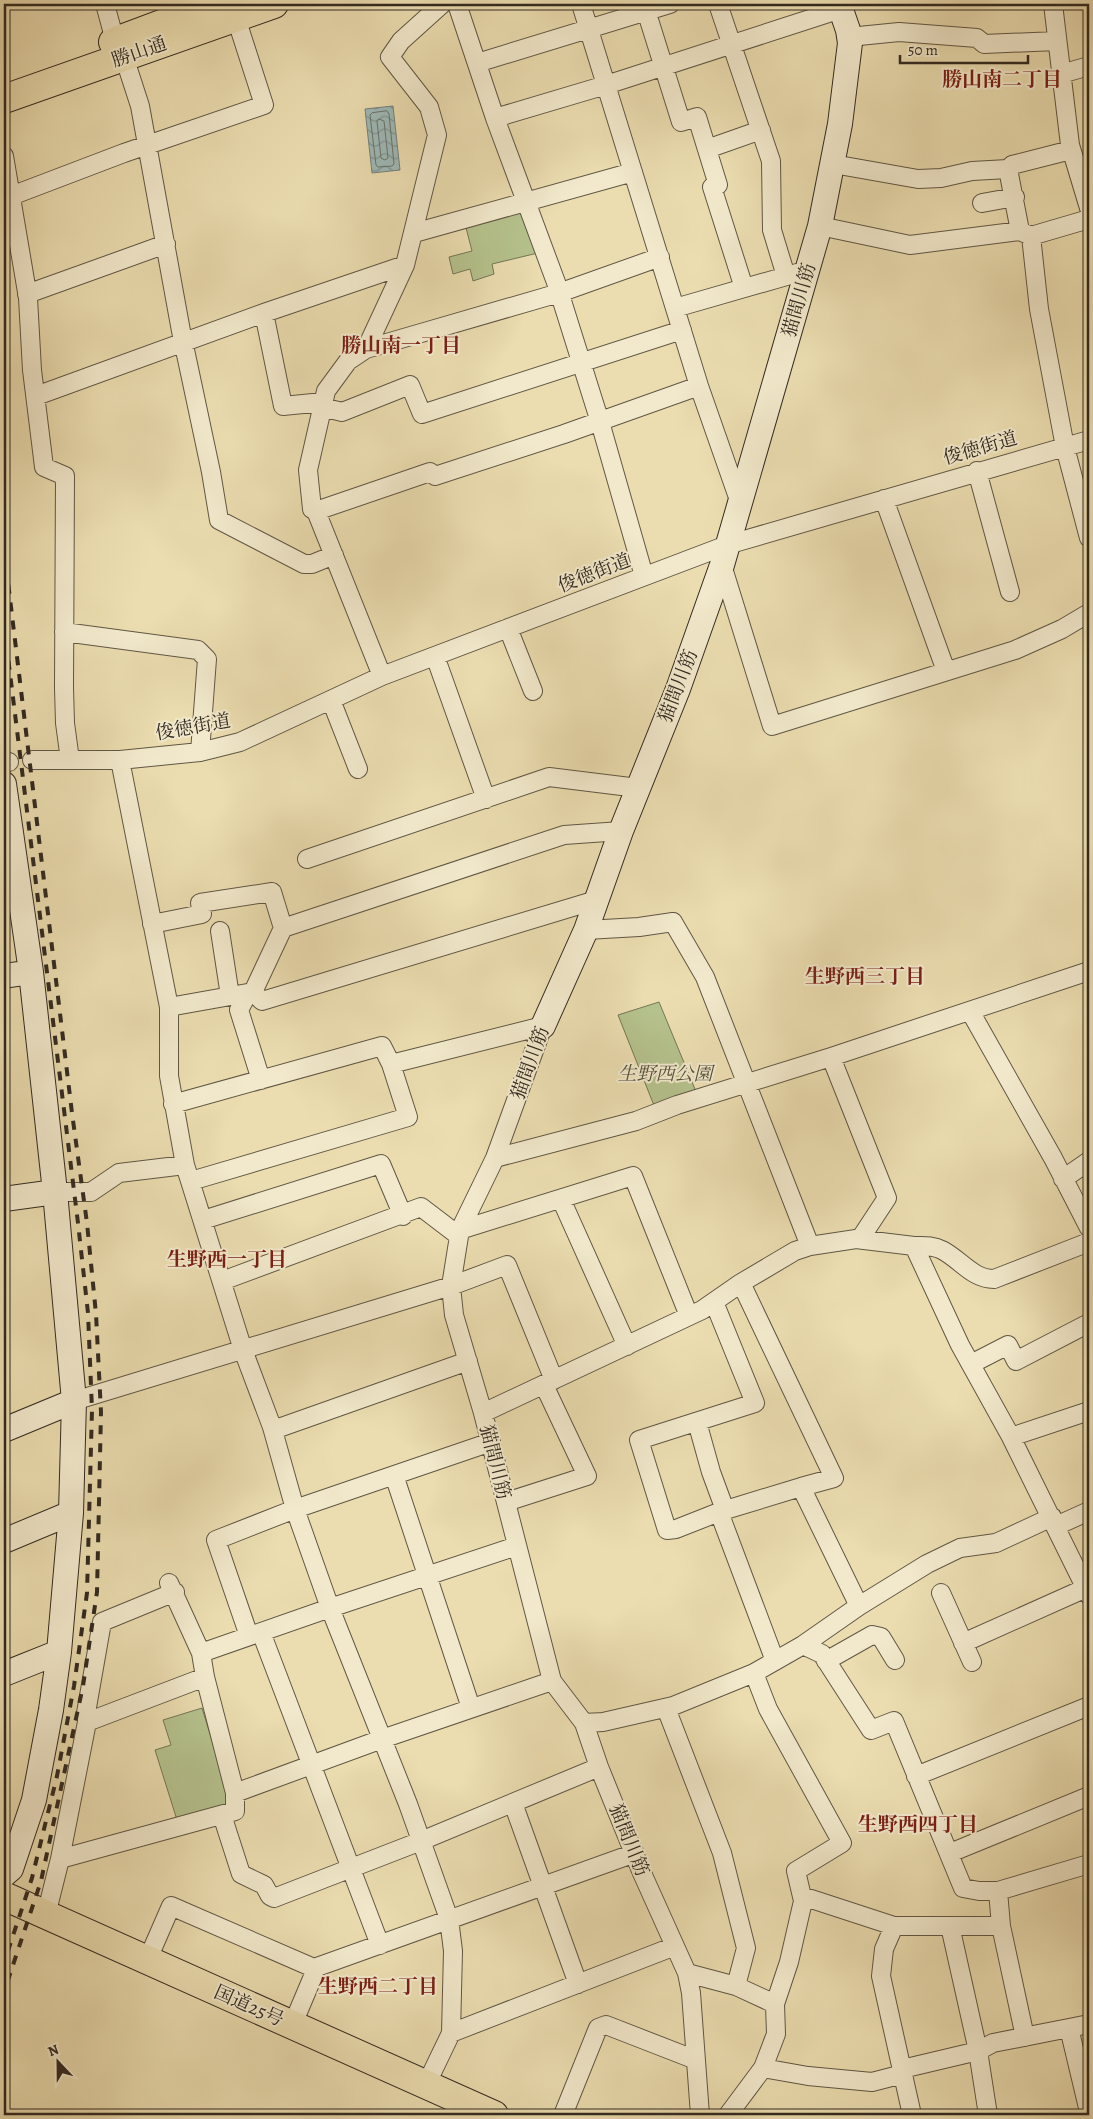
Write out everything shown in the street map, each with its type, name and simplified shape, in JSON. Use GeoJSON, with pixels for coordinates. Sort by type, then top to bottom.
{"type":"FeatureCollection","features":[{"type":"Feature","properties":{"kind":"main road","name":"勝山通"},"geometry":{"type":"LineString","coordinates":[[4,99],[119,50],[225,11],[274,4]]}},
{"type":"Feature","properties":{"kind":"main road","name":"勝山通"},"geometry":{"type":"LineString","coordinates":[[4,79],[119,50]]}},
{"type":"Feature","properties":{"kind":"main road","name":"国道25号"},"geometry":{"type":"LineString","coordinates":[[4,1896],[494,2115]]}},
{"type":"Feature","properties":{"kind":"street"},"geometry":{"type":"LineString","coordinates":[[105,4],[119,50],[128,69],[140,106],[219,520],[304,564],[312,564],[334,555]]}},
{"type":"Feature","properties":{"kind":"street"},"geometry":{"type":"LineString","coordinates":[[366,350],[405,265],[437,135],[429,107],[390,57],[401,41],[442,4]]}},
{"type":"Feature","properties":{"kind":"street"},"geometry":{"type":"LineString","coordinates":[[457,4],[495,118],[559,293],[600,422],[644,576]]}},
{"type":"Feature","properties":{"kind":"street"},"geometry":{"type":"LineString","coordinates":[[581,4],[699,386],[740,503]]}},
{"type":"Feature","properties":{"kind":"street"},"geometry":{"type":"LineString","coordinates":[[478,63],[589,29],[646,7],[670,4]]}},
{"type":"Feature","properties":{"kind":"street"},"geometry":{"type":"LineString","coordinates":[[675,308],[797,273],[772,230],[771,161],[718,4]]}},
{"type":"Feature","properties":{"kind":"street"},"geometry":{"type":"LineString","coordinates":[[1053,4],[1062,74],[1089,208]]}},
{"type":"Feature","properties":{"kind":"street"},"geometry":{"type":"LineString","coordinates":[[495,118],[733,44],[840,6]]}},
{"type":"Feature","properties":{"kind":"street","name":"猫間川筋"},"geometry":{"type":"LineString","coordinates":[[700,2115],[691,1993],[687,1973],[599,1767],[584,1723],[552,1681],[491,1442],[454,1314],[451,1286],[459,1233],[495,1158],[543,1026],[586,930],[621,831],[678,689],[740,503],[797,273],[820,226],[840,124],[850,44],[840,6]]}},
{"type":"Feature","properties":{"kind":"street"},"geometry":{"type":"LineString","coordinates":[[646,7],[681,122],[696,117],[718,185],[712,187],[744,288]]}},
{"type":"Feature","properties":{"kind":"street"},"geometry":{"type":"LineString","coordinates":[[11,196],[148,145],[264,106],[225,11]]}},
{"type":"Feature","properties":{"kind":"street"},"geometry":{"type":"LineString","coordinates":[[849,37],[898,32],[977,38],[984,44],[1057,41]]}},
{"type":"Feature","properties":{"kind":"street"},"geometry":{"type":"LineString","coordinates":[[1062,74],[1089,66]]}},
{"type":"Feature","properties":{"kind":"street"},"geometry":{"type":"LineString","coordinates":[[707,149],[761,130]]}},
{"type":"Feature","properties":{"kind":"street"},"geometry":{"type":"LineString","coordinates":[[4,156],[27,294],[44,468],[65,476],[65,723],[70,760]]}},
{"type":"Feature","properties":{"kind":"street"},"geometry":{"type":"LineString","coordinates":[[832,164],[918,179],[941,178],[972,171],[1008,169],[1012,165],[1079,158]]}},
{"type":"Feature","properties":{"kind":"street"},"geometry":{"type":"LineString","coordinates":[[1008,169],[1025,233],[1065,446],[1089,538]]}},
{"type":"Feature","properties":{"kind":"street"},"geometry":{"type":"LineString","coordinates":[[414,233],[633,172]]}},
{"type":"Feature","properties":{"kind":"street"},"geometry":{"type":"LineString","coordinates":[[982,202],[1014,197]]}},
{"type":"Feature","properties":{"kind":"street"},"geometry":{"type":"LineString","coordinates":[[820,226],[910,245],[1025,233],[1089,219]]}},
{"type":"Feature","properties":{"kind":"street"},"geometry":{"type":"LineString","coordinates":[[27,294],[166,244]]}},
{"type":"Feature","properties":{"kind":"street"},"geometry":{"type":"LineString","coordinates":[[382,676],[316,511],[312,509],[308,470],[326,391],[348,361],[366,350],[559,293],[660,257]]}},
{"type":"Feature","properties":{"kind":"street"},"geometry":{"type":"LineString","coordinates":[[36,396],[264,313],[405,265]]}},
{"type":"Feature","properties":{"kind":"street"},"geometry":{"type":"LineString","coordinates":[[264,313],[283,406],[323,405],[342,412],[410,385],[422,414],[682,330]]}},
{"type":"Feature","properties":{"kind":"street"},"geometry":{"type":"LineString","coordinates":[[316,511],[430,472],[435,476],[600,422],[699,386]]}},
{"type":"Feature","properties":{"kind":"street","name":"俊徳街道"},"geometry":{"type":"LineString","coordinates":[[32,760],[119,760],[200,752],[240,742],[382,676],[644,576],[724,555],[884,499],[1089,440]]}},
{"type":"Feature","properties":{"kind":"street"},"geometry":{"type":"LineString","coordinates":[[977,471],[1010,592]]}},
{"type":"Feature","properties":{"kind":"street"},"geometry":{"type":"LineString","coordinates":[[884,499],[946,671]]}},
{"type":"Feature","properties":{"kind":"street"},"geometry":{"type":"LineString","coordinates":[[724,555],[772,726],[1015,650],[1062,629],[1089,613]]}},
{"type":"Feature","properties":{"kind":"street"},"geometry":{"type":"LineString","coordinates":[[508,628],[533,691]]}},
{"type":"Feature","properties":{"kind":"street"},"geometry":{"type":"LineString","coordinates":[[64,632],[202,652],[207,659],[200,752]]}},
{"type":"Feature","properties":{"kind":"street"},"geometry":{"type":"LineString","coordinates":[[435,656],[486,799]]}},
{"type":"Feature","properties":{"kind":"street"},"geometry":{"type":"LineString","coordinates":[[330,700],[358,769]]}},
{"type":"Feature","properties":{"kind":"street"},"geometry":{"type":"LineString","coordinates":[[119,760],[168,1006],[169,1076],[188,1173],[243,1350],[273,1430],[295,1508],[330,1608],[421,1841],[449,1920],[453,1951],[451,2033],[426,2085]]}},
{"type":"Feature","properties":{"kind":"street"},"geometry":{"type":"LineString","coordinates":[[307,859],[549,777],[638,788]]}},
{"type":"Feature","properties":{"kind":"street"},"geometry":{"type":"LineString","coordinates":[[4,784],[31,972],[56,1192],[74,1400],[71,1513],[59,1652],[51,1710],[34,1800],[11,1869],[4,1875]]}},
{"type":"Feature","properties":{"kind":"street"},"geometry":{"type":"LineString","coordinates":[[283,928],[564,835],[621,831]]}},
{"type":"Feature","properties":{"kind":"street"},"geometry":{"type":"LineString","coordinates":[[152,924],[202,914],[200,903],[272,892],[283,928],[251,993],[239,1010],[261,1080]]}},
{"type":"Feature","properties":{"kind":"street"},"geometry":{"type":"LineString","coordinates":[[168,1006],[251,993],[262,1001],[596,900]]}},
{"type":"Feature","properties":{"kind":"street"},"geometry":{"type":"LineString","coordinates":[[586,930],[640,927],[673,922],[706,977],[810,1246]]}},
{"type":"Feature","properties":{"kind":"street"},"geometry":{"type":"LineString","coordinates":[[220,932],[230,996]]}},
{"type":"Feature","properties":{"kind":"street"},"geometry":{"type":"LineString","coordinates":[[495,1158],[636,1121],[677,1105],[1089,971]]}},
{"type":"Feature","properties":{"kind":"street"},"geometry":{"type":"LineString","coordinates":[[4,976],[31,972]]}},
{"type":"Feature","properties":{"kind":"street"},"geometry":{"type":"LineString","coordinates":[[970,1011],[1064,1179],[1089,1228]]}},
{"type":"Feature","properties":{"kind":"street"},"geometry":{"type":"LineString","coordinates":[[391,1064],[543,1026]]}},
{"type":"Feature","properties":{"kind":"street"},"geometry":{"type":"LineString","coordinates":[[4,1199],[56,1192],[91,1192],[119,1173],[188,1173],[408,1117],[391,1064],[382,1046],[173,1104]]}},
{"type":"Feature","properties":{"kind":"street"},"geometry":{"type":"LineString","coordinates":[[831,1056],[887,1198],[860,1239]]}},
{"type":"Feature","properties":{"kind":"street"},"geometry":{"type":"LineString","coordinates":[[1064,1179],[1089,1161]]}},
{"type":"Feature","properties":{"kind":"street"},"geometry":{"type":"LineString","coordinates":[[203,1220],[381,1164],[403,1216]]}},
{"type":"Feature","properties":{"kind":"street"},"geometry":{"type":"LineString","coordinates":[[222,1281],[403,1216],[421,1207],[459,1233],[633,1176],[689,1316]]}},
{"type":"Feature","properties":{"kind":"street"},"geometry":{"type":"LineString","coordinates":[[561,1199],[627,1346]]}},
{"type":"Feature","properties":{"kind":"street"},"geometry":{"type":"LineString","coordinates":[[483,1413],[689,1316],[795,1251],[810,1246],[860,1239],[928,1246],[942,1250],[979,1277],[994,1279],[1089,1242]]}},
{"type":"Feature","properties":{"kind":"street"},"geometry":{"type":"LineString","coordinates":[[914,1246],[941,1307],[1011,1437],[1087,1592],[963,1643]]}},
{"type":"Feature","properties":{"kind":"street"},"geometry":{"type":"LineString","coordinates":[[4,1430],[74,1400],[178,1367],[243,1350],[435,1289],[451,1286],[507,1265],[549,1382],[587,1476],[506,1502]]}},
{"type":"Feature","properties":{"kind":"street"},"geometry":{"type":"LineString","coordinates":[[714,1302],[755,1403],[639,1440],[667,1530],[676,1529],[722,1511],[834,1478],[742,1283]]}},
{"type":"Feature","properties":{"kind":"street"},"geometry":{"type":"LineString","coordinates":[[971,1364],[1008,1345],[1016,1361],[1089,1323]]}},
{"type":"Feature","properties":{"kind":"street"},"geometry":{"type":"LineString","coordinates":[[273,1430],[468,1361]]}},
{"type":"Feature","properties":{"kind":"street"},"geometry":{"type":"LineString","coordinates":[[1011,1437],[1089,1411]]}},
{"type":"Feature","properties":{"kind":"street"},"geometry":{"type":"LineString","coordinates":[[697,1422],[722,1511],[775,1661]]}},
{"type":"Feature","properties":{"kind":"street"},"geometry":{"type":"LineString","coordinates":[[380,1944],[311,1764],[216,1540],[295,1508],[491,1442]]}},
{"type":"Feature","properties":{"kind":"street"},"geometry":{"type":"LineString","coordinates":[[394,1475],[471,1708]]}},
{"type":"Feature","properties":{"kind":"street"},"geometry":{"type":"LineString","coordinates":[[801,1487],[860,1606]]}},
{"type":"Feature","properties":{"kind":"street"},"geometry":{"type":"LineString","coordinates":[[584,1723],[603,1722],[666,1708],[754,1673],[804,1645],[860,1606],[927,1564],[960,1548],[996,1543],[1089,1511]]}},
{"type":"Feature","properties":{"kind":"street"},"geometry":{"type":"LineString","coordinates":[[4,1541],[71,1513]]}},
{"type":"Feature","properties":{"kind":"street"},"geometry":{"type":"LineString","coordinates":[[201,1653],[517,1546]]}},
{"type":"Feature","properties":{"kind":"street"},"geometry":{"type":"LineString","coordinates":[[46,1915],[60,1859],[87,1722],[86,1713],[102,1622],[172,1587],[201,1653],[204,1677],[235,1794],[235,1811],[60,1859]]}},
{"type":"Feature","properties":{"kind":"street"},"geometry":{"type":"LineString","coordinates":[[940,1605],[972,1662]]}},
{"type":"Feature","properties":{"kind":"street"},"geometry":{"type":"LineString","coordinates":[[826,1661],[872,1635],[881,1637],[895,1660]]}},
{"type":"Feature","properties":{"kind":"street"},"geometry":{"type":"LineString","coordinates":[[804,1645],[822,1654],[871,1730],[894,1721],[963,1888],[978,1891],[998,1891],[1089,1864]]}},
{"type":"Feature","properties":{"kind":"street"},"geometry":{"type":"LineString","coordinates":[[4,1674],[59,1652]]}},
{"type":"Feature","properties":{"kind":"street"},"geometry":{"type":"LineString","coordinates":[[728,2115],[762,2068],[776,2034],[776,2004],[789,1962],[803,1901],[796,1871],[842,1843],[768,1709],[754,1673]]}},
{"type":"Feature","properties":{"kind":"street"},"geometry":{"type":"LineString","coordinates":[[87,1722],[204,1677]]}},
{"type":"Feature","properties":{"kind":"street"},"geometry":{"type":"LineString","coordinates":[[235,1794],[311,1764],[552,1681]]}},
{"type":"Feature","properties":{"kind":"street"},"geometry":{"type":"LineString","coordinates":[[916,1776],[1089,1706]]}},
{"type":"Feature","properties":{"kind":"street"},"geometry":{"type":"LineString","coordinates":[[666,1708],[722,1853],[746,1948],[736,1986]]}},
{"type":"Feature","properties":{"kind":"street"},"geometry":{"type":"LineString","coordinates":[[222,1815],[241,1874],[264,1885],[270,1896],[274,1898],[421,1841],[599,1767]]}},
{"type":"Feature","properties":{"kind":"street"},"geometry":{"type":"LineString","coordinates":[[950,1853],[1089,1796]]}},
{"type":"Feature","properties":{"kind":"street"},"geometry":{"type":"LineString","coordinates":[[513,1803],[578,1984]]}},
{"type":"Feature","properties":{"kind":"street"},"geometry":{"type":"LineString","coordinates":[[292,2026],[317,1967],[635,1853]]}},
{"type":"Feature","properties":{"kind":"street"},"geometry":{"type":"LineString","coordinates":[[998,1891],[1001,1926],[1025,2037]]}},
{"type":"Feature","properties":{"kind":"street"},"geometry":{"type":"LineString","coordinates":[[802,1896],[894,1926],[1001,1926]]}},
{"type":"Feature","properties":{"kind":"street"},"geometry":{"type":"LineString","coordinates":[[147,1961],[171,1906],[316,1969]]}},
{"type":"Feature","properties":{"kind":"street"},"geometry":{"type":"LineString","coordinates":[[894,1926],[884,1949],[881,1976],[912,2115]]}},
{"type":"Feature","properties":{"kind":"street"},"geometry":{"type":"LineString","coordinates":[[950,1926],[978,2051],[986,2115]]}},
{"type":"Feature","properties":{"kind":"street"},"geometry":{"type":"LineString","coordinates":[[451,2033],[675,1946]]}},
{"type":"Feature","properties":{"kind":"street"},"geometry":{"type":"LineString","coordinates":[[687,1973],[736,1986],[776,2004]]}},
{"type":"Feature","properties":{"kind":"street"},"geometry":{"type":"LineString","coordinates":[[762,2068],[808,2076],[872,2082],[903,2071],[978,2051],[993,2043],[1089,2024]]}},
{"type":"Feature","properties":{"kind":"street"},"geometry":{"type":"LineString","coordinates":[[563,2115],[598,2028],[606,2025],[696,2060]]}},
{"type":"Feature","properties":{"kind":"street"},"geometry":{"type":"LineString","coordinates":[[1069,2028],[1089,2112]]}},
{"type":"Feature","properties":{"kind":"green space"},"geometry":{"type":"Polygon","coordinates":[[[524,211],[538,253],[492,264],[494,274],[473,281],[470,269],[453,274],[449,257],[472,251],[465,224],[524,211]]]}},
{"type":"Feature","properties":{"kind":"green space","name":"生野西公園"},"geometry":{"type":"Polygon","coordinates":[[[659,1002],[697,1094],[655,1108],[618,1015],[659,1002]]]}},
{"type":"Feature","properties":{"kind":"green space"},"geometry":{"type":"Polygon","coordinates":[[[202,1708],[231,1803],[177,1820],[155,1750],[171,1745],[163,1720],[202,1708]]]}},
{"type":"Feature","properties":{"kind":"water"},"geometry":{"type":"Polygon","coordinates":[[[393,106],[400,170],[372,173],[365,109],[393,106]]]}},
{"type":"Feature","properties":{"kind":"railway"},"geometry":{"type":"LineString","coordinates":[[4,549],[87,1223],[96,1314],[101,1412],[97,1592],[83,1686],[41,1881],[4,1992]]}},
{"type":"Feature","properties":{"kind":"railway"},"geometry":{"type":"LineString","coordinates":[[4,625],[78,1223],[88,1313],[92,1410],[87,1593],[74,1686],[57,1776],[32,1878],[4,1963]]}},
{"type":"Feature","properties":{"kind":"district","name":"勝山南二丁目"},"geometry":{"type":"Point","coordinates":[1002,79]}},
{"type":"Feature","properties":{"kind":"district","name":"勝山南一丁目"},"geometry":{"type":"Point","coordinates":[401,345]}},
{"type":"Feature","properties":{"kind":"district","name":"生野西三丁目"},"geometry":{"type":"Point","coordinates":[865,976]}},
{"type":"Feature","properties":{"kind":"district","name":"生野西一丁目"},"geometry":{"type":"Point","coordinates":[227,1259]}},
{"type":"Feature","properties":{"kind":"district","name":"生野西四丁目"},"geometry":{"type":"Point","coordinates":[918,1824]}},
{"type":"Feature","properties":{"kind":"district","name":"生野西二丁目"},"geometry":{"type":"Point","coordinates":[378,1986]}}]}
